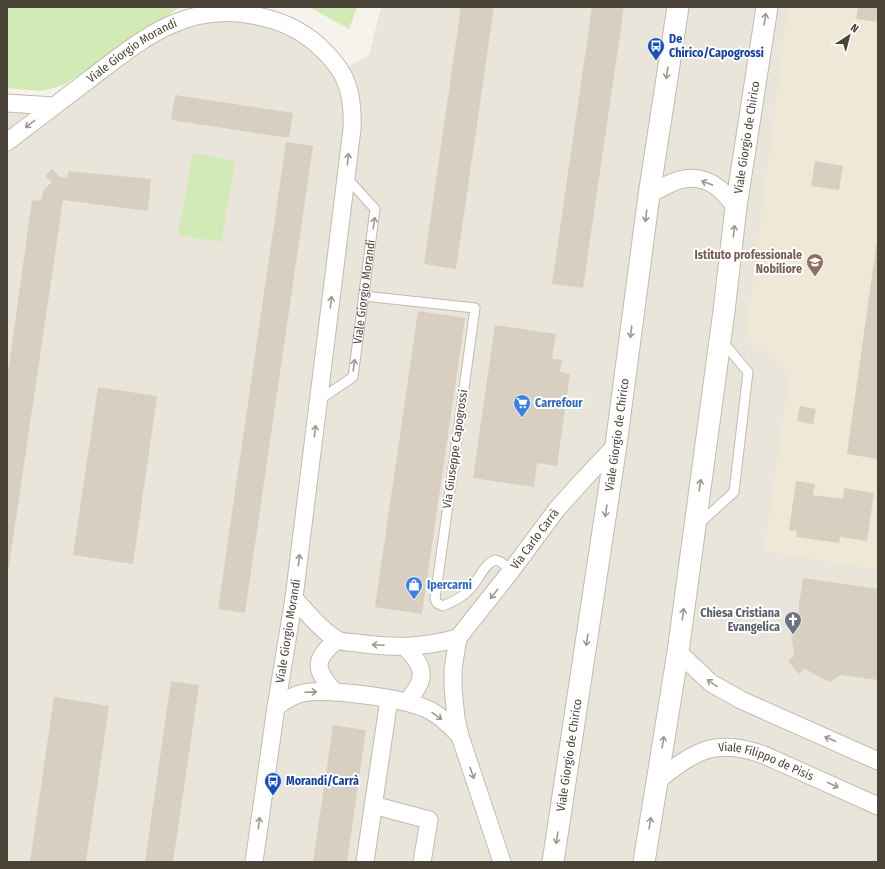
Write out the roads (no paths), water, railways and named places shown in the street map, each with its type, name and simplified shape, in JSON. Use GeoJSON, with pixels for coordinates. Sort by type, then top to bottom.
{"type":"FeatureCollection","features":[{"type":"Feature","properties":{"kind":"street","name":"Viale Giorgio de Chirico"},"geometry":{"type":"LineString","coordinates":[[553,862],[616,445],[649,195],[678,7]]}},
{"type":"Feature","properties":{"kind":"street","name":"Viale Giorgio de Chirico"},"geometry":{"type":"LineString","coordinates":[[644,862],[678,652],[736,207],[767,7]]}},
{"type":"Feature","properties":{"kind":"street","name":"Viale Giorgio Morandi"},"geometry":{"type":"LineString","coordinates":[[7,142],[140,41],[173,24],[196,16],[228,12],[241,13],[264,17],[286,24],[300,31],[328,54],[337,65],[351,96],[353,117],[294,598],[276,707],[254,862]]}},
{"type":"Feature","properties":{"kind":"street"},"geometry":{"type":"LineString","coordinates":[[7,103],[54,106]]}},
{"type":"Feature","properties":{"kind":"street"},"geometry":{"type":"LineString","coordinates":[[649,195],[669,183],[678,180],[697,179],[715,185],[736,207]]}},
{"type":"Feature","properties":{"kind":"street","name":"Via Carlo Carrà"},"geometry":{"type":"LineString","coordinates":[[458,638],[562,504],[616,445]]}},
{"type":"Feature","properties":{"kind":"street"},"geometry":{"type":"LineString","coordinates":[[294,598],[310,616],[337,640],[370,645],[405,647],[429,645],[458,638],[452,684],[454,709],[460,736],[502,862]]}},
{"type":"Feature","properties":{"kind":"street"},"geometry":{"type":"LineString","coordinates":[[336,692],[324,680],[320,669],[323,654],[337,640]]}},
{"type":"Feature","properties":{"kind":"street"},"geometry":{"type":"LineString","coordinates":[[405,647],[416,658],[421,669],[422,676],[422,681],[417,690],[406,702]]}},
{"type":"Feature","properties":{"kind":"street"},"geometry":{"type":"LineString","coordinates":[[678,652],[707,679],[730,694],[878,761]]}},
{"type":"Feature","properties":{"kind":"street"},"geometry":{"type":"LineString","coordinates":[[276,707],[290,698],[303,693],[336,692],[389,699],[426,708],[445,721],[460,736]]}},
{"type":"Feature","properties":{"kind":"street"},"geometry":{"type":"LineString","coordinates":[[365,862],[389,699]]}},
{"type":"Feature","properties":{"kind":"street","name":"Viale Filippo de Pisis"},"geometry":{"type":"LineString","coordinates":[[657,781],[697,753],[716,748],[728,747],[764,755],[878,806]]}},
{"type":"Feature","properties":{"kind":"street"},"geometry":{"type":"LineString","coordinates":[[373,805],[430,820],[422,862]]}},
{"type":"Feature","properties":{"kind":"lane","name":"Viale Giorgio Morandi"},"geometry":{"type":"LineString","coordinates":[[319,400],[353,377],[375,209],[346,177]]}},
{"type":"Feature","properties":{"kind":"lane","name":"Via Giuseppe Capogrossi"},"geometry":{"type":"LineString","coordinates":[[364,296],[475,308],[435,599],[437,603],[443,606],[453,602],[470,589],[489,563],[495,560],[501,562],[511,571]]}},
{"type":"Feature","properties":{"kind":"lane"},"geometry":{"type":"LineString","coordinates":[[695,528],[734,492],[748,372],[720,338]]}},
{"type":"Feature","properties":{"kind":"place","name":"De Chirico/Capogrossi"},"geometry":{"type":"Point","coordinates":[656,61]}},
{"type":"Feature","properties":{"kind":"place","name":"Istituto professionale Nobiliore"},"geometry":{"type":"Point","coordinates":[815,277]}},
{"type":"Feature","properties":{"kind":"place","name":"Carrefour"},"geometry":{"type":"Point","coordinates":[522,418]}},
{"type":"Feature","properties":{"kind":"place","name":"Ipercarni"},"geometry":{"type":"Point","coordinates":[414,600]}},
{"type":"Feature","properties":{"kind":"place","name":"Chiesa Cristiana Evangelica"},"geometry":{"type":"Point","coordinates":[793,635]}},
{"type":"Feature","properties":{"kind":"place","name":"Morandi/Carrà"},"geometry":{"type":"Point","coordinates":[273,796]}}]}
